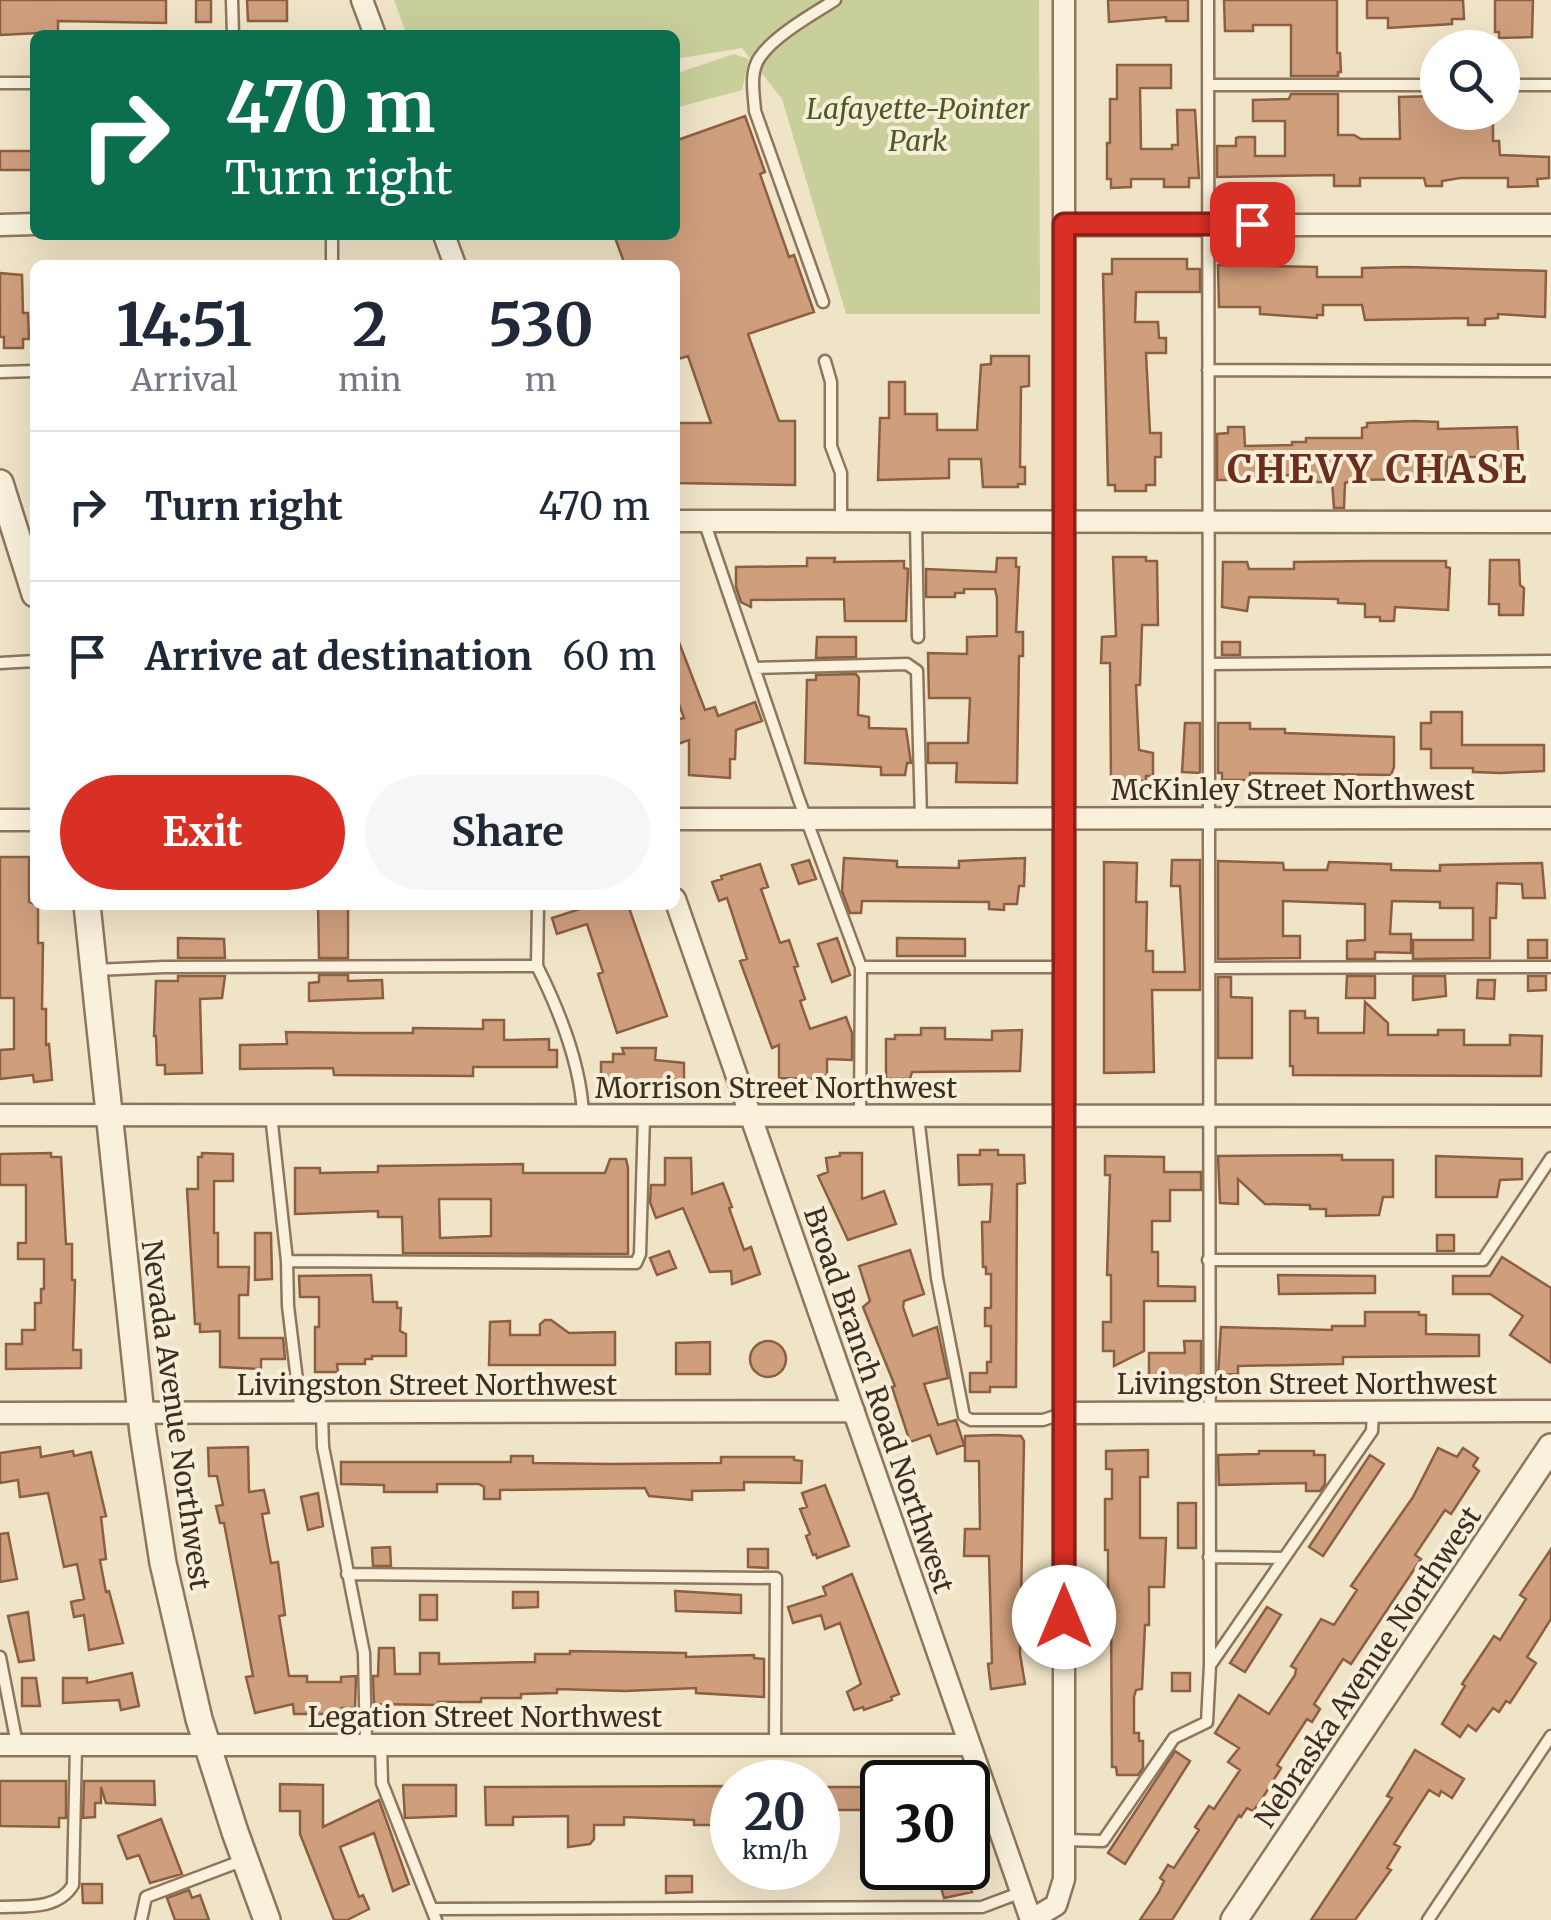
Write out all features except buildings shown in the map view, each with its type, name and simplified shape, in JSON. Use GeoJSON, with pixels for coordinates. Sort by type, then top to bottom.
{"type":"FeatureCollection","features":[{"type":"Feature","properties":{"kind":"street"},"geometry":{"type":"LineString","coordinates":[[362,0],[372,30]]}},
{"type":"Feature","properties":{"kind":"street"},"geometry":{"type":"LineString","coordinates":[[1031,1920],[1056,1904],[1061,1893],[1064,1840],[1064,0]]}},
{"type":"Feature","properties":{"kind":"street"},"geometry":{"type":"LineString","coordinates":[[0,224],[30,224]]}},
{"type":"Feature","properties":{"kind":"street"},"geometry":{"type":"LineString","coordinates":[[1064,224],[1551,224]]}},
{"type":"Feature","properties":{"kind":"street"},"geometry":{"type":"LineString","coordinates":[[0,483],[25,527],[30,560]]}},
{"type":"Feature","properties":{"kind":"street"},"geometry":{"type":"LineString","coordinates":[[680,521],[1551,522]]}},
{"type":"Feature","properties":{"kind":"street","name":"McKinley Street Northwest"},"geometry":{"type":"LineString","coordinates":[[680,818],[1551,818]]}},
{"type":"Feature","properties":{"kind":"street"},"geometry":{"type":"LineString","coordinates":[[0,820],[30,820]]}},
{"type":"Feature","properties":{"kind":"street","name":"Nevada Avenue Northwest"},"geometry":{"type":"LineString","coordinates":[[88,910],[141,1413],[169,1593],[207,1744],[267,1920]]}},
{"type":"Feature","properties":{"kind":"street","name":"Broad Branch Road Northwest"},"geometry":{"type":"LineString","coordinates":[[679,910],[1031,1920]]}},
{"type":"Feature","properties":{"kind":"street","name":"Morrison Street Northwest"},"geometry":{"type":"LineString","coordinates":[[0,1115],[1551,1116]]}},
{"type":"Feature","properties":{"kind":"street","name":"Livingston Street Northwest"},"geometry":{"type":"LineString","coordinates":[[0,1413],[854,1410]]}},
{"type":"Feature","properties":{"kind":"street","name":"Livingston Street Northwest"},"geometry":{"type":"LineString","coordinates":[[1064,1413],[1551,1411]]}},
{"type":"Feature","properties":{"kind":"street","name":"Nebraska Avenue Northwest"},"geometry":{"type":"LineString","coordinates":[[1234,1920],[1551,1447]]}},
{"type":"Feature","properties":{"kind":"street","name":"Legation Street Northwest"},"geometry":{"type":"LineString","coordinates":[[9,1745],[970,1745]]}},
{"type":"Feature","properties":{"kind":"lane"},"geometry":{"type":"LineString","coordinates":[[232,0],[233,30]]}},
{"type":"Feature","properties":{"kind":"lane"},"geometry":{"type":"LineString","coordinates":[[822,302],[756,111],[753,86],[760,56],[802,20],[836,0]]}},
{"type":"Feature","properties":{"kind":"lane"},"geometry":{"type":"LineString","coordinates":[[1064,1840],[1103,1841],[1174,1738],[1207,1722],[1208,0]]}},
{"type":"Feature","properties":{"kind":"lane"},"geometry":{"type":"LineString","coordinates":[[0,84],[30,83]]}},
{"type":"Feature","properties":{"kind":"lane"},"geometry":{"type":"LineString","coordinates":[[1208,84],[1420,85]]}},
{"type":"Feature","properties":{"kind":"lane"},"geometry":{"type":"LineString","coordinates":[[1520,85],[1551,85]]}},
{"type":"Feature","properties":{"kind":"lane"},"geometry":{"type":"LineString","coordinates":[[825,361],[831,382],[831,446],[841,473],[842,521]]}},
{"type":"Feature","properties":{"kind":"lane"},"geometry":{"type":"LineString","coordinates":[[1208,370],[1551,371]]}},
{"type":"Feature","properties":{"kind":"lane"},"geometry":{"type":"LineString","coordinates":[[0,372],[30,371]]}},
{"type":"Feature","properties":{"kind":"lane"},"geometry":{"type":"LineString","coordinates":[[704,521],[861,967],[860,1116]]}},
{"type":"Feature","properties":{"kind":"lane"},"geometry":{"type":"LineString","coordinates":[[916,521],[918,636]]}},
{"type":"Feature","properties":{"kind":"lane"},"geometry":{"type":"LineString","coordinates":[[0,663],[30,661]]}},
{"type":"Feature","properties":{"kind":"lane"},"geometry":{"type":"LineString","coordinates":[[1209,664],[1551,661]]}},
{"type":"Feature","properties":{"kind":"lane"},"geometry":{"type":"LineString","coordinates":[[754,668],[908,664],[918,671],[921,818]]}},
{"type":"Feature","properties":{"kind":"lane"},"geometry":{"type":"LineString","coordinates":[[538,910],[538,966],[582,1093],[583,1115]]}},
{"type":"Feature","properties":{"kind":"lane"},"geometry":{"type":"LineString","coordinates":[[94,970],[538,966]]}},
{"type":"Feature","properties":{"kind":"lane"},"geometry":{"type":"LineString","coordinates":[[861,967],[1064,967]]}},
{"type":"Feature","properties":{"kind":"lane"},"geometry":{"type":"LineString","coordinates":[[1209,968],[1551,967]]}},
{"type":"Feature","properties":{"kind":"lane"},"geometry":{"type":"LineString","coordinates":[[271,1115],[288,1306],[323,1447],[364,1653],[373,1745],[382,1783],[435,1914],[982,1907],[1022,1892]]}},
{"type":"Feature","properties":{"kind":"lane"},"geometry":{"type":"LineString","coordinates":[[287,1262],[636,1263],[640,1254],[644,1115]]}},
{"type":"Feature","properties":{"kind":"lane"},"geometry":{"type":"LineString","coordinates":[[918,1116],[937,1278],[964,1416],[971,1420],[1043,1420],[1064,1413]]}},
{"type":"Feature","properties":{"kind":"lane"},"geometry":{"type":"LineString","coordinates":[[1208,1260],[1483,1260],[1551,1158]]}},
{"type":"Feature","properties":{"kind":"lane"},"geometry":{"type":"LineString","coordinates":[[1210,1665],[1372,1431],[1373,1412]]}},
{"type":"Feature","properties":{"kind":"lane"},"geometry":{"type":"LineString","coordinates":[[1210,1558],[1284,1558]]}},
{"type":"Feature","properties":{"kind":"lane"},"geometry":{"type":"LineString","coordinates":[[347,1574],[776,1578],[776,1746]]}},
{"type":"Feature","properties":{"kind":"lane"},"geometry":{"type":"LineString","coordinates":[[0,1657],[9,1745]]}},
{"type":"Feature","properties":{"kind":"lane"},"geometry":{"type":"LineString","coordinates":[[1428,1920],[1551,1736]]}},
{"type":"Feature","properties":{"kind":"lane"},"geometry":{"type":"LineString","coordinates":[[0,1908],[44,1905],[66,1897],[73,1885],[76,1745]]}},
{"type":"Feature","properties":{"kind":"lane"},"geometry":{"type":"LineString","coordinates":[[141,1920],[146,1897],[244,1860]]}},
{"type":"Feature","properties":{"kind":"green space","name":"Lafayette-Pointer Park"},"geometry":{"type":"Polygon","coordinates":[[[394,0],[1039,0],[1040,314],[846,314],[782,99],[742,48],[680,58],[680,30],[405,30],[394,0]]]}},
{"type":"Feature","properties":{"kind":"green space"},"geometry":{"type":"Polygon","coordinates":[[[734,54],[749,59],[742,90],[680,107],[680,72],[734,54]]]}},
{"type":"Feature","properties":{"kind":"district","name":"CHEVY CHASE"},"geometry":{"type":"Point","coordinates":[1378,470]}},
{"type":"Feature","properties":{"kind":"route"},"geometry":{"type":"LineString","coordinates":[[1064,1617],[1064,224],[1252,224]]}}]}
